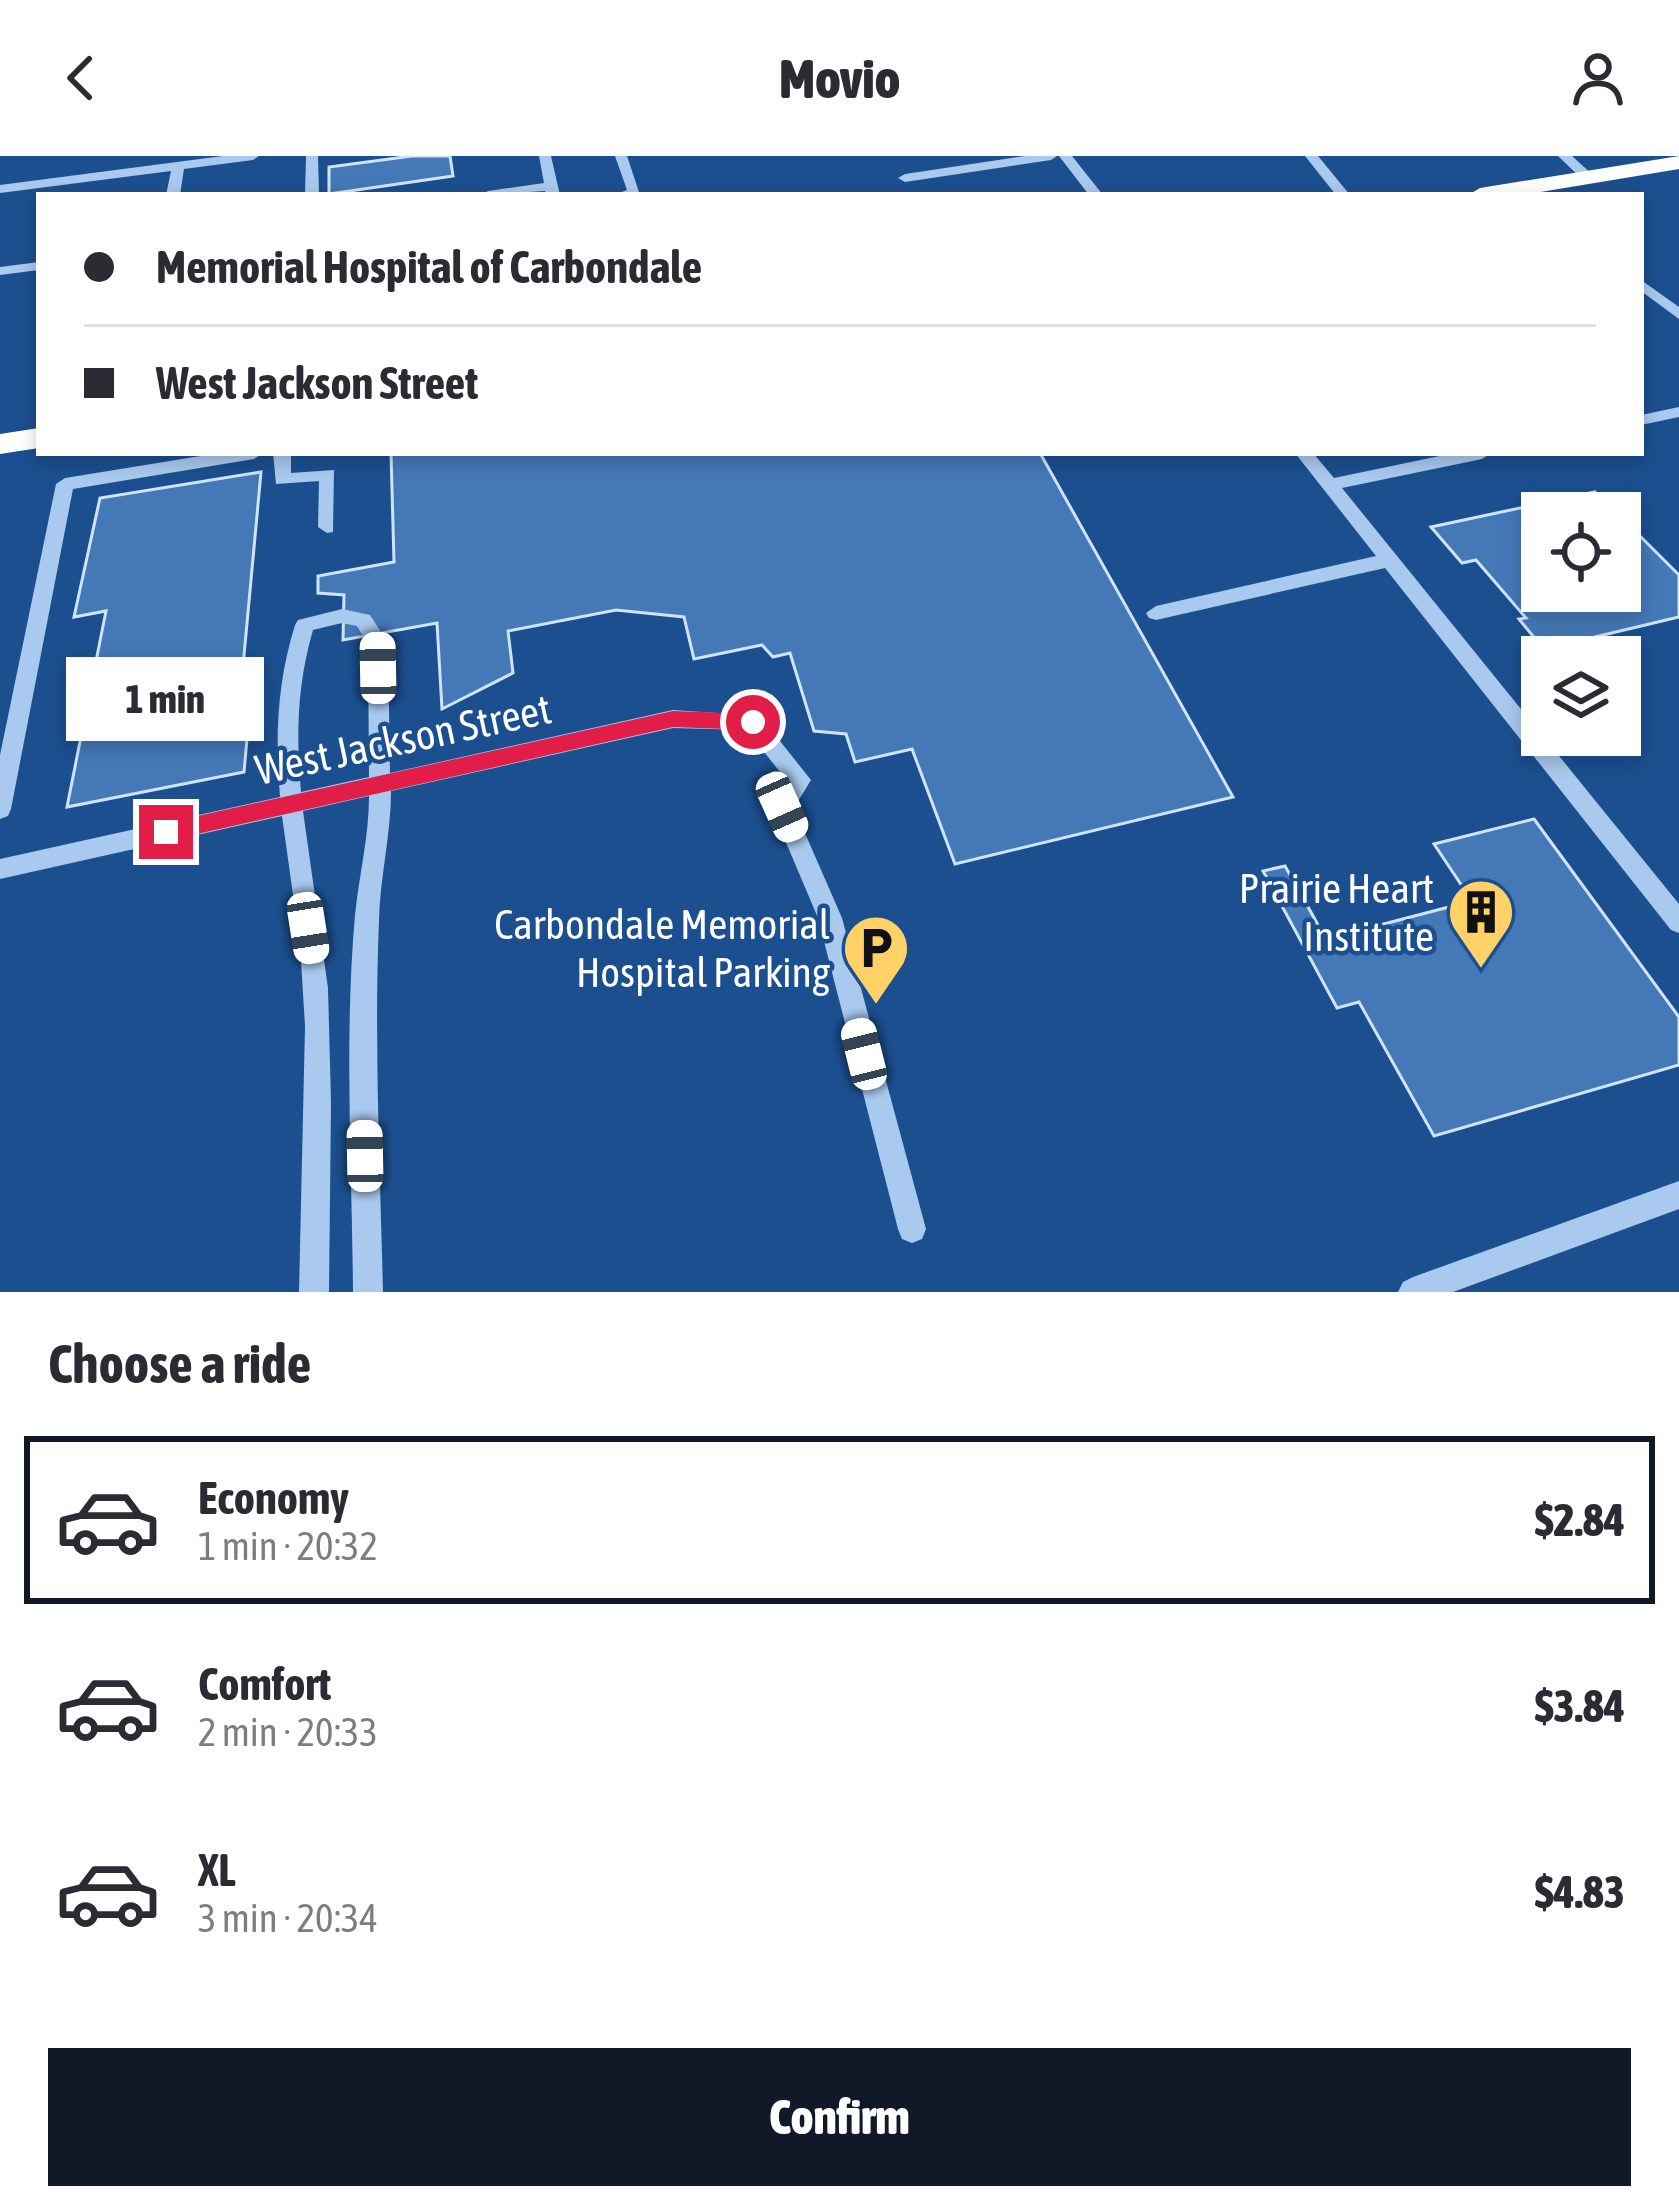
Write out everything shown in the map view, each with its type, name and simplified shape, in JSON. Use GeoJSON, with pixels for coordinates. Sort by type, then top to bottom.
{"type":"FeatureCollection","features":[{"type":"Feature","properties":{"kind":"highway"},"geometry":{"type":"LineString","coordinates":[[1524,192],[1679,162]]}},
{"type":"Feature","properties":{"kind":"highway"},"geometry":{"type":"LineString","coordinates":[[0,444],[36,438]]}},
{"type":"Feature","properties":{"kind":"street"},"geometry":{"type":"LineString","coordinates":[[0,189],[253,156]]}},
{"type":"Feature","properties":{"kind":"street"},"geometry":{"type":"LineString","coordinates":[[311,156],[312,192]]}},
{"type":"Feature","properties":{"kind":"street"},"geometry":{"type":"LineString","coordinates":[[545,156],[552,190]]}},
{"type":"Feature","properties":{"kind":"street"},"geometry":{"type":"LineString","coordinates":[[621,156],[634,192]]}},
{"type":"Feature","properties":{"kind":"street"},"geometry":{"type":"LineString","coordinates":[[905,178],[1051,156]]}},
{"type":"Feature","properties":{"kind":"street"},"geometry":{"type":"LineString","coordinates":[[1065,156],[1094,192]]}},
{"type":"Feature","properties":{"kind":"street"},"geometry":{"type":"LineString","coordinates":[[1311,156],[1341,192]]}},
{"type":"Feature","properties":{"kind":"street"},"geometry":{"type":"LineString","coordinates":[[1564,156],[1588,177]]}},
{"type":"Feature","properties":{"kind":"street"},"geometry":{"type":"LineString","coordinates":[[174,192],[178,166]]}},
{"type":"Feature","properties":{"kind":"street"},"geometry":{"type":"LineString","coordinates":[[0,271],[36,266]]}},
{"type":"Feature","properties":{"kind":"street"},"geometry":{"type":"LineString","coordinates":[[1644,286],[1679,314]]}},
{"type":"Feature","properties":{"kind":"street"},"geometry":{"type":"LineString","coordinates":[[1644,302],[1659,299]]}},
{"type":"Feature","properties":{"kind":"street"},"geometry":{"type":"LineString","coordinates":[[1644,419],[1679,412]]}},
{"type":"Feature","properties":{"kind":"street"},"geometry":{"type":"LineString","coordinates":[[0,809],[65,484],[236,456]]}},
{"type":"Feature","properties":{"kind":"street"},"geometry":{"type":"LineString","coordinates":[[282,456],[282,480],[328,474],[327,527]]}},
{"type":"Feature","properties":{"kind":"street"},"geometry":{"type":"LineString","coordinates":[[1306,456],[1679,922]]}},
{"type":"Feature","properties":{"kind":"street"},"geometry":{"type":"LineString","coordinates":[[1330,485],[1468,456]]}},
{"type":"Feature","properties":{"kind":"street"},"geometry":{"type":"LineString","coordinates":[[1156,613],[1390,560]]}},
{"type":"Feature","properties":{"kind":"street"},"geometry":{"type":"LineString","coordinates":[[314,1292],[316,987],[290,803],[291,658],[305,625],[342,616],[363,620],[378,643],[380,830],[366,936],[368,1292]]}},
{"type":"Feature","properties":{"kind":"street","name":"West Jackson Street"},"geometry":{"type":"LineString","coordinates":[[0,869],[673,719],[753,722],[800,780],[782,807],[830,918],[911,1229]]}},
{"type":"Feature","properties":{"kind":"street"},"geometry":{"type":"LineString","coordinates":[[1413,1292],[1679,1196]]}},
{"type":"Feature","properties":{"kind":"building"},"geometry":{"type":"Polygon","coordinates":[[[450,156],[453,176],[329,192],[329,167],[450,156]]]}},
{"type":"Feature","properties":{"kind":"building"},"geometry":{"type":"Polygon","coordinates":[[[391,456],[1042,456],[1233,797],[955,864],[912,749],[855,762],[846,734],[814,731],[790,653],[773,657],[762,645],[694,659],[684,617],[616,610],[508,631],[513,673],[442,709],[437,623],[343,640],[344,595],[318,593],[318,576],[394,562],[391,456]]]}},
{"type":"Feature","properties":{"kind":"building"},"geometry":{"type":"Polygon","coordinates":[[[261,472],[238,720],[249,717],[244,772],[67,807],[106,611],[74,617],[100,498],[261,472]]]}},
{"type":"Feature","properties":{"kind":"building"},"geometry":{"type":"Polygon","coordinates":[[[1521,508],[1521,612],[1641,612],[1641,537],[1679,575],[1679,617],[1599,636],[1533,636],[1519,619],[1526,618],[1476,560],[1462,563],[1431,527],[1521,508]]]}},
{"type":"Feature","properties":{"kind":"building","name":"Prairie Heart Institute"},"geometry":{"type":"Polygon","coordinates":[[[1534,819],[1679,1017],[1679,1065],[1434,1136],[1359,1002],[1337,1008],[1263,871],[1285,866],[1326,939],[1472,901],[1434,844],[1534,819]]]}},
{"type":"Feature","properties":{"kind":"place","name":"Prairie Heart Institute"},"geometry":{"type":"Point","coordinates":[1481,971]}},
{"type":"Feature","properties":{"kind":"place","name":"Carbondale Memorial Hospital Parking"},"geometry":{"type":"Point","coordinates":[876,1007]}},
{"type":"Feature","properties":{"kind":"route"},"geometry":{"type":"LineString","coordinates":[[166,832],[673,719],[753,722]]}}]}
